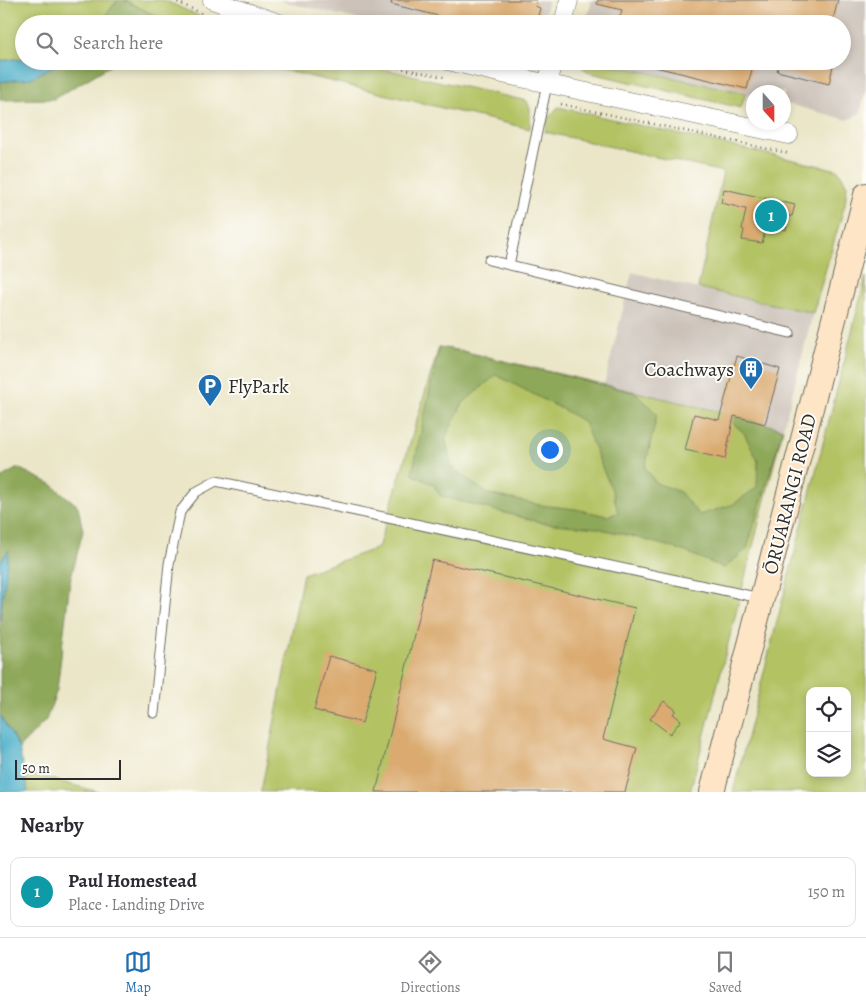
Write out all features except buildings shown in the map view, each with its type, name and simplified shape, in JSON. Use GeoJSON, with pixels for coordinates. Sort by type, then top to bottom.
{"type":"FeatureCollection","features":[{"type":"Feature","properties":{"kind":"street"},"geometry":{"type":"LineString","coordinates":[[212,0],[256,15]]}},
{"type":"Feature","properties":{"kind":"street"},"geometry":{"type":"LineString","coordinates":[[565,15],[569,0]]}},
{"type":"Feature","properties":{"kind":"street"},"geometry":{"type":"LineString","coordinates":[[487,70],[790,135]]}},
{"type":"Feature","properties":{"kind":"street"},"geometry":{"type":"LineString","coordinates":[[547,84],[551,70]]}},
{"type":"Feature","properties":{"kind":"street","name":"ŌRUARANGI ROAD"},"geometry":{"type":"LineString","coordinates":[[712,792],[866,195]]}},
{"type":"Feature","properties":{"kind":"lane"},"geometry":{"type":"LineString","coordinates":[[509,265],[547,84]]}},
{"type":"Feature","properties":{"kind":"lane"},"geometry":{"type":"LineString","coordinates":[[489,260],[790,333]]}},
{"type":"Feature","properties":{"kind":"lane"},"geometry":{"type":"LineString","coordinates":[[154,713],[169,564],[180,512],[196,492],[216,481],[763,598]]}},
{"type":"Feature","properties":{"kind":"path"},"geometry":{"type":"LineString","coordinates":[[563,104],[787,153]]}},
{"type":"Feature","properties":{"kind":"shaded area"},"geometry":{"type":"Polygon","coordinates":[[[278,0],[548,0],[544,15],[340,15],[278,0]]]}},
{"type":"Feature","properties":{"kind":"shaded area"},"geometry":{"type":"Polygon","coordinates":[[[592,0],[866,0],[866,89],[860,113],[848,120],[791,105],[791,85],[746,85],[746,94],[635,70],[851,70],[851,15],[588,15],[592,0]]]}},
{"type":"Feature","properties":{"kind":"shaded area","name":"Coachways"},"geometry":{"type":"Polygon","coordinates":[[[632,272],[703,290],[813,313],[783,429],[721,412],[604,385],[632,272]]]}},
{"type":"Feature","properties":{"kind":"green space"},"geometry":{"type":"Polygon","coordinates":[[[0,0],[118,0],[106,15],[15,15],[15,59],[0,61],[0,0]]]}},
{"type":"Feature","properties":{"kind":"green space"},"geometry":{"type":"Polygon","coordinates":[[[118,0],[124,0],[154,15],[106,15],[118,0]]]}},
{"type":"Feature","properties":{"kind":"green space"},"geometry":{"type":"Polygon","coordinates":[[[124,0],[164,0],[196,15],[154,15],[124,0]]]}},
{"type":"Feature","properties":{"kind":"green space"},"geometry":{"type":"Polygon","coordinates":[[[46,70],[103,70],[54,99],[0,100],[0,82],[31,78],[46,70]]]}},
{"type":"Feature","properties":{"kind":"green space"},"geometry":{"type":"Polygon","coordinates":[[[284,70],[388,70],[527,101],[530,109],[530,129],[284,70]]]}},
{"type":"Feature","properties":{"kind":"green space"},"geometry":{"type":"Polygon","coordinates":[[[586,70],[637,70],[746,93],[741,108],[591,73],[586,70]]]}},
{"type":"Feature","properties":{"kind":"green space"},"geometry":{"type":"Polygon","coordinates":[[[558,107],[838,170],[847,185],[845,204],[813,313],[698,288],[723,172],[545,132],[548,118],[558,107]]]}},
{"type":"Feature","properties":{"kind":"green space"},"geometry":{"type":"Polygon","coordinates":[[[866,277],[866,792],[733,792],[866,277]]]}},
{"type":"Feature","properties":{"kind":"green space"},"geometry":{"type":"Polygon","coordinates":[[[439,347],[721,412],[783,429],[690,792],[261,792],[303,574],[378,548],[439,347]]]}},
{"type":"Feature","properties":{"kind":"green space"},"geometry":{"type":"Polygon","coordinates":[[[439,347],[636,393],[657,414],[645,468],[656,483],[680,492],[699,515],[734,504],[757,487],[758,461],[744,433],[721,412],[783,429],[747,549],[724,568],[681,550],[635,537],[597,528],[543,523],[440,496],[434,485],[412,474],[439,347]],[[496,375],[463,403],[445,438],[452,468],[488,494],[607,516],[618,513],[612,490],[584,422],[496,375]]]}},
{"type":"Feature","properties":{"kind":"green space"},"geometry":{"type":"Polygon","coordinates":[[[18,468],[51,484],[78,506],[83,531],[70,581],[57,690],[46,720],[19,748],[0,715],[0,620],[8,551],[0,562],[0,478],[18,468]]]}},
{"type":"Feature","properties":{"kind":"green space"},"geometry":{"type":"Polygon","coordinates":[[[24,772],[99,792],[28,792],[24,772]]]}},
{"type":"Feature","properties":{"kind":"water"},"geometry":{"type":"Polygon","coordinates":[[[15,59],[15,70],[46,70],[31,78],[0,82],[0,61],[15,59]]]}},
{"type":"Feature","properties":{"kind":"water"},"geometry":{"type":"Polygon","coordinates":[[[9,550],[0,618],[0,562],[9,550]]]}},
{"type":"Feature","properties":{"kind":"water"},"geometry":{"type":"Polygon","coordinates":[[[0,715],[19,748],[28,792],[0,792],[0,715]]]}},
{"type":"Feature","properties":{"kind":"place","name":"Paul Homestead"},"geometry":{"type":"Point","coordinates":[771,216]}},
{"type":"Feature","properties":{"kind":"place","name":"Coachways"},"geometry":{"type":"Point","coordinates":[751,390]}},
{"type":"Feature","properties":{"kind":"place","name":"FlyPark"},"geometry":{"type":"Point","coordinates":[210,407]}}]}
